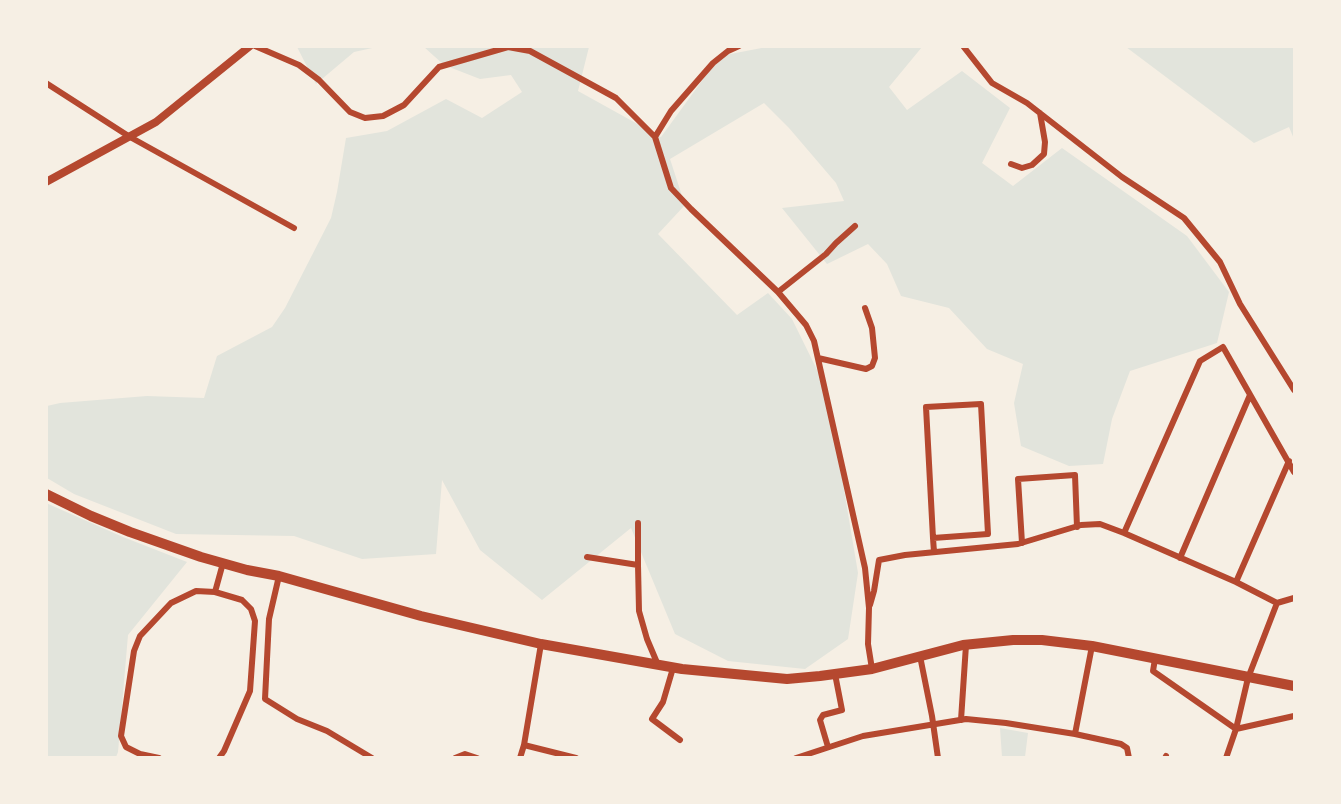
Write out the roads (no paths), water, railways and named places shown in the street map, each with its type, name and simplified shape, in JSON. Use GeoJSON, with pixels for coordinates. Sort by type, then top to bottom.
{"type":"FeatureCollection","features":[{"type":"Feature","properties":{"kind":"highway"},"geometry":{"type":"LineString","coordinates":[[46,494],[130,532],[223,563],[279,576],[421,616],[541,645],[673,668],[787,679],[873,669],[966,645],[1013,640],[1042,640],[1092,646],[1294,686]]}},
{"type":"Feature","properties":{"kind":"street"},"geometry":{"type":"LineString","coordinates":[[46,182],[156,122],[250,46]]}},
{"type":"Feature","properties":{"kind":"street"},"geometry":{"type":"LineString","coordinates":[[255,46],[299,65],[319,80],[350,112],[365,118],[383,116],[404,105],[439,67],[508,47],[530,51],[616,98],[655,137],[671,188],[778,292],[806,325],[814,341],[865,568],[869,608],[868,644],[873,669]]}},
{"type":"Feature","properties":{"kind":"street"},"geometry":{"type":"LineString","coordinates":[[655,137],[671,111],[713,63],[728,51],[739,46]]}},
{"type":"Feature","properties":{"kind":"street"},"geometry":{"type":"LineString","coordinates":[[963,46],[992,83],[1040,113],[1122,177],[1184,218],[1220,262],[1240,304],[1294,390]]}},
{"type":"Feature","properties":{"kind":"street"},"geometry":{"type":"LineString","coordinates":[[46,83],[130,137],[294,228]]}},
{"type":"Feature","properties":{"kind":"street"},"geometry":{"type":"LineString","coordinates":[[1011,164],[1022,168],[1032,165],[1044,154],[1045,142],[1040,113]]}},
{"type":"Feature","properties":{"kind":"street"},"geometry":{"type":"LineString","coordinates":[[778,292],[826,254],[855,226]]}},
{"type":"Feature","properties":{"kind":"street"},"geometry":{"type":"LineString","coordinates":[[818,358],[866,369],[872,366],[875,358],[872,328],[865,308]]}},
{"type":"Feature","properties":{"kind":"street"},"geometry":{"type":"LineString","coordinates":[[1124,533],[1200,361],[1223,347],[1294,472]]}},
{"type":"Feature","properties":{"kind":"street"},"geometry":{"type":"LineString","coordinates":[[1180,558],[1250,395]]}},
{"type":"Feature","properties":{"kind":"street"},"geometry":{"type":"LineString","coordinates":[[933,538],[987,534],[981,404],[926,407],[933,538],[934,552]]}},
{"type":"Feature","properties":{"kind":"street"},"geometry":{"type":"LineString","coordinates":[[1236,582],[1289,461]]}},
{"type":"Feature","properties":{"kind":"street"},"geometry":{"type":"LineString","coordinates":[[1022,543],[1018,479],[1075,475],[1077,527]]}},
{"type":"Feature","properties":{"kind":"street"},"geometry":{"type":"LineString","coordinates":[[638,523],[639,611],[658,665]]}},
{"type":"Feature","properties":{"kind":"street"},"geometry":{"type":"LineString","coordinates":[[869,608],[879,560],[1022,543],[1077,527],[1100,524],[1236,582],[1277,603],[1294,598]]}},
{"type":"Feature","properties":{"kind":"street"},"geometry":{"type":"LineString","coordinates":[[587,557],[638,565]]}},
{"type":"Feature","properties":{"kind":"street"},"geometry":{"type":"LineString","coordinates":[[215,592],[223,563]]}},
{"type":"Feature","properties":{"kind":"street"},"geometry":{"type":"LineString","coordinates":[[279,576],[269,619],[265,699],[297,719],[327,731],[372,758]]}},
{"type":"Feature","properties":{"kind":"street"},"geometry":{"type":"LineString","coordinates":[[159,758],[140,754],[126,747],[121,736],[134,651],[140,636],[171,603],[196,591],[215,592],[242,600],[250,609],[255,621],[250,691],[225,751],[219,758]]}},
{"type":"Feature","properties":{"kind":"street"},"geometry":{"type":"LineString","coordinates":[[1226,758],[1236,729],[1248,678],[1277,603]]}},
{"type":"Feature","properties":{"kind":"street"},"geometry":{"type":"LineString","coordinates":[[520,758],[541,645]]}},
{"type":"Feature","properties":{"kind":"street"},"geometry":{"type":"LineString","coordinates":[[961,720],[966,645]]}},
{"type":"Feature","properties":{"kind":"street"},"geometry":{"type":"LineString","coordinates":[[1075,734],[1092,646]]}},
{"type":"Feature","properties":{"kind":"street"},"geometry":{"type":"LineString","coordinates":[[920,656],[938,758]]}},
{"type":"Feature","properties":{"kind":"street"},"geometry":{"type":"LineString","coordinates":[[1155,659],[1153,671],[1236,729],[1294,716]]}},
{"type":"Feature","properties":{"kind":"street"},"geometry":{"type":"LineString","coordinates":[[673,668],[663,702],[652,719],[680,740]]}},
{"type":"Feature","properties":{"kind":"street"},"geometry":{"type":"LineString","coordinates":[[828,747],[820,720],[823,715],[842,710],[835,674]]}},
{"type":"Feature","properties":{"kind":"street"},"geometry":{"type":"LineString","coordinates":[[796,758],[863,736],[961,720],[1006,723],[1121,744],[1127,748],[1129,758]]}},
{"type":"Feature","properties":{"kind":"street"},"geometry":{"type":"LineString","coordinates":[[524,745],[576,758]]}},
{"type":"Feature","properties":{"kind":"street"},"geometry":{"type":"LineString","coordinates":[[455,758],[465,754],[477,758]]}}]}
